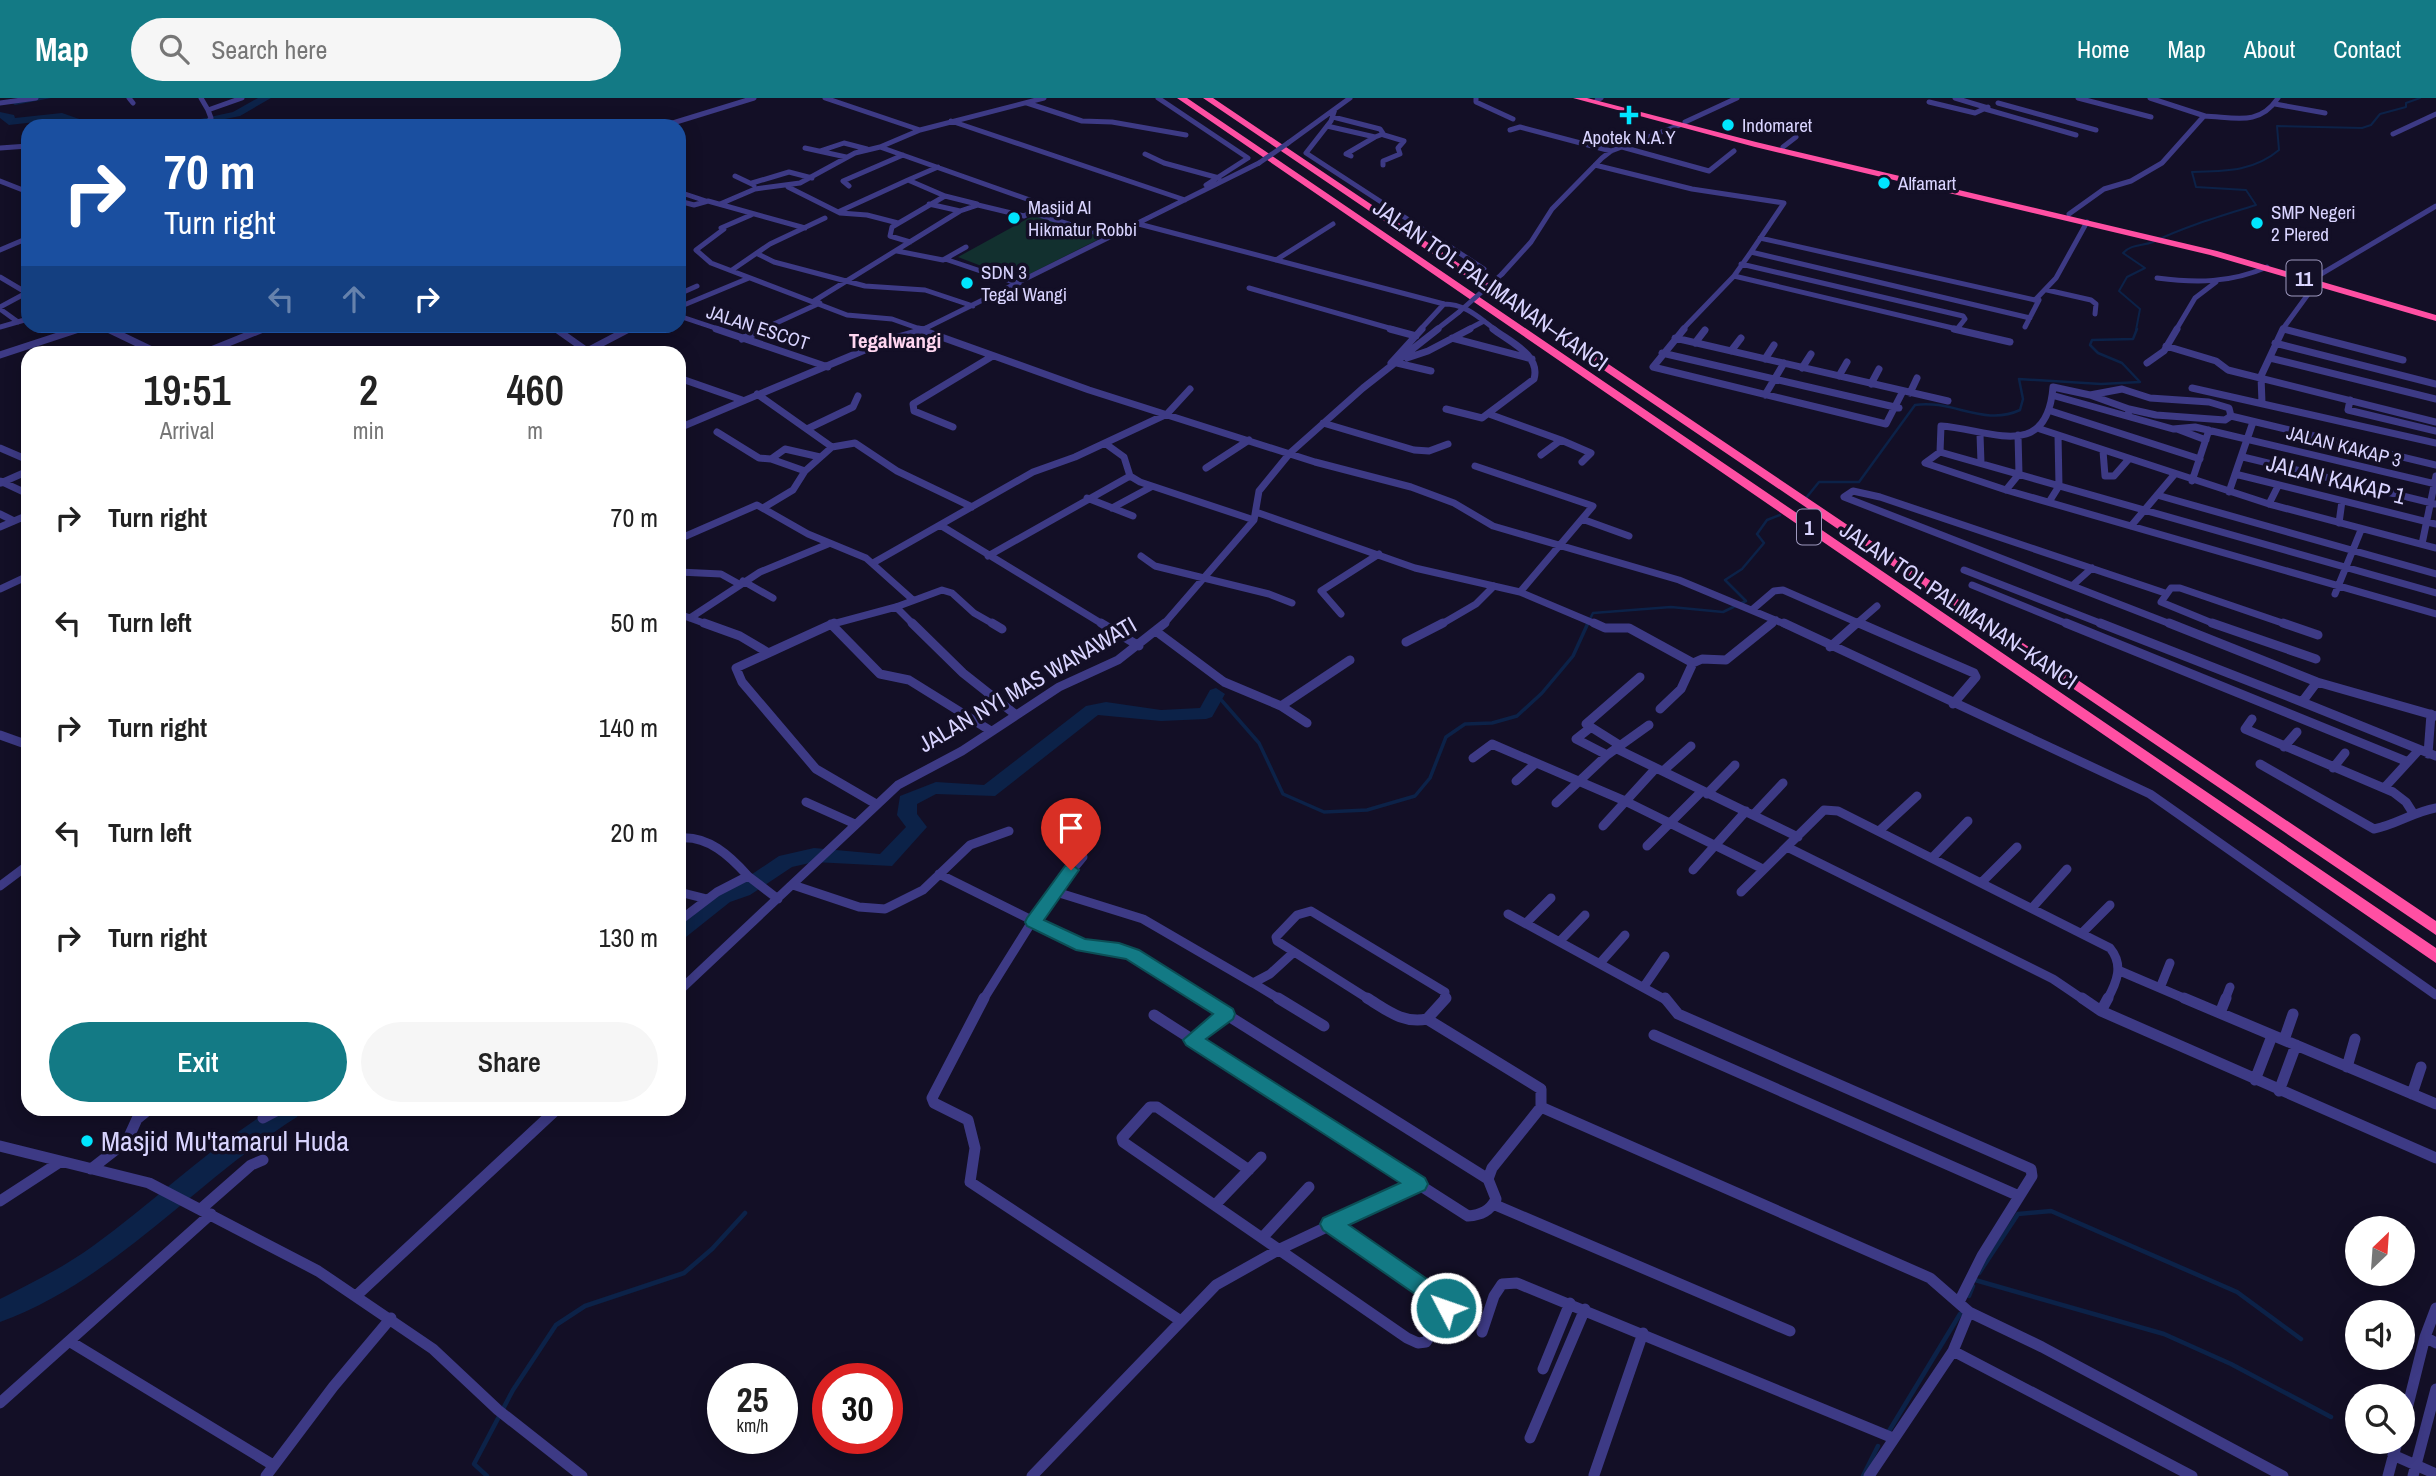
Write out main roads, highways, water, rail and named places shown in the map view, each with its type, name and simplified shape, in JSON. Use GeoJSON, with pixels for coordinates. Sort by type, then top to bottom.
{"type":"FeatureCollection","features":[{"type":"Feature","properties":{"kind":"highway"},"geometry":{"type":"LineString","coordinates":[[1168,98],[1250,146]]}},
{"type":"Feature","properties":{"kind":"highway","name":"JALAN TOL PALIMANAN–KANCI"},"geometry":{"type":"LineString","coordinates":[[1181,98],[2436,957]]}},
{"type":"Feature","properties":{"kind":"highway","name":"JALAN TOL PALIMANAN–KANCI"},"geometry":{"type":"LineString","coordinates":[[1207,98],[2436,929]]}},
{"type":"Feature","properties":{"kind":"highway","name":"11"},"geometry":{"type":"LineString","coordinates":[[1577,98],[2069,214],[2436,310]]}},
{"type":"Feature","properties":{"kind":"highway","name":"11"},"geometry":{"type":"LineString","coordinates":[[1596,99],[1683,123],[2152,236]]}},
{"type":"Feature","properties":{"kind":"highway","name":"11"},"geometry":{"type":"LineString","coordinates":[[2172,241],[2317,279],[2436,318]]}},
{"type":"Feature","properties":{"kind":"waterway"},"geometry":{"type":"LineString","coordinates":[[15,102],[46,98]]}},
{"type":"Feature","properties":{"kind":"waterway"},"geometry":{"type":"LineString","coordinates":[[214,119],[236,114],[266,98]]}},
{"type":"Feature","properties":{"kind":"waterway"},"geometry":{"type":"LineString","coordinates":[[2136,330],[2140,309],[2119,291],[2127,277],[2145,268],[2123,253],[2191,226],[2256,205],[2246,190],[2196,187],[2192,172],[2238,169],[2259,163],[2279,150],[2277,126],[2362,128],[2371,125],[2380,114],[2406,107],[2406,103],[2420,98]]}},
{"type":"Feature","properties":{"kind":"waterway"},"geometry":{"type":"LineString","coordinates":[[0,115],[10,117],[9,122],[21,120]]}},
{"type":"Feature","properties":{"kind":"waterway"},"geometry":{"type":"LineString","coordinates":[[30,119],[74,119]]}},
{"type":"Feature","properties":{"kind":"waterway"},"geometry":{"type":"LineString","coordinates":[[1806,498],[1819,482],[1859,482],[1915,405],[1929,404],[1994,416],[2020,410],[2023,399],[2019,379],[2101,384],[2140,382],[2122,363],[2098,353],[2090,345],[2092,340],[2133,339],[2137,329]]}},
{"type":"Feature","properties":{"kind":"waterway"},"geometry":{"type":"LineString","coordinates":[[1588,623],[1593,613],[1671,607],[1723,612],[1746,601],[1725,580],[1742,569],[1764,543],[1757,534],[1767,520],[1780,515]]}},
{"type":"Feature","properties":{"kind":"waterway"},"geometry":{"type":"LineString","coordinates":[[1216,694],[1259,743],[1283,794],[1324,812],[1367,810],[1415,796],[1430,778],[1446,737],[1465,724],[1492,723],[1517,716],[1542,693],[1573,656],[1588,623]]}},
{"type":"Feature","properties":{"kind":"waterway"},"geometry":{"type":"LineString","coordinates":[[686,926],[723,897],[743,890],[786,861],[814,855],[885,861],[917,827],[907,815],[907,801],[917,794],[936,788],[988,792],[1092,710],[1113,708],[1161,715],[1206,713],[1216,694]]}},
{"type":"Feature","properties":{"kind":"waterway"},"geometry":{"type":"LineString","coordinates":[[0,1311],[90,1262],[240,1143],[280,1116]]}},
{"type":"Feature","properties":{"kind":"waterway"},"geometry":{"type":"LineString","coordinates":[[1979,1273],[2018,1214],[2051,1211],[2237,1292],[2301,1339]]}},
{"type":"Feature","properties":{"kind":"waterway"},"geometry":{"type":"LineString","coordinates":[[487,1476],[474,1464],[513,1390],[556,1325],[585,1306],[684,1273],[712,1249],[745,1213]]}},
{"type":"Feature","properties":{"kind":"waterway"},"geometry":{"type":"LineString","coordinates":[[1975,1280],[2164,1334],[2231,1364],[2331,1417]]}},
{"type":"Feature","properties":{"kind":"waterway"},"geometry":{"type":"LineString","coordinates":[[1969,1296],[1973,1286]]}},
{"type":"Feature","properties":{"kind":"waterway"},"geometry":{"type":"LineString","coordinates":[[1889,1431],[1960,1314]]}},
{"type":"Feature","properties":{"kind":"waterway"},"geometry":{"type":"LineString","coordinates":[[1863,1476],[1878,1446]]}},
{"type":"Feature","properties":{"kind":"place","name":"Apotek N.A.Y"},"geometry":{"type":"Point","coordinates":[1629,115]}},
{"type":"Feature","properties":{"kind":"place","name":"Indomaret"},"geometry":{"type":"Point","coordinates":[1728,125]}},
{"type":"Feature","properties":{"kind":"place","name":"Alfamart"},"geometry":{"type":"Point","coordinates":[1884,183]}},
{"type":"Feature","properties":{"kind":"place","name":"Masjid Al Hikmatur Robbi"},"geometry":{"type":"Point","coordinates":[1014,218]}},
{"type":"Feature","properties":{"kind":"place","name":"SMP Negeri 2 Plered"},"geometry":{"type":"Point","coordinates":[2257,223]}},
{"type":"Feature","properties":{"kind":"place","name":"SDN 3 Tegal Wangi"},"geometry":{"type":"Point","coordinates":[967,283]}},
{"type":"Feature","properties":{"kind":"place","name":"Masjid Mu'tamarul Huda"},"geometry":{"type":"Point","coordinates":[87,1141]}},
{"type":"Feature","properties":{"kind":"district","name":"Tegalwangi"},"geometry":{"type":"Point","coordinates":[895,340]}}]}
